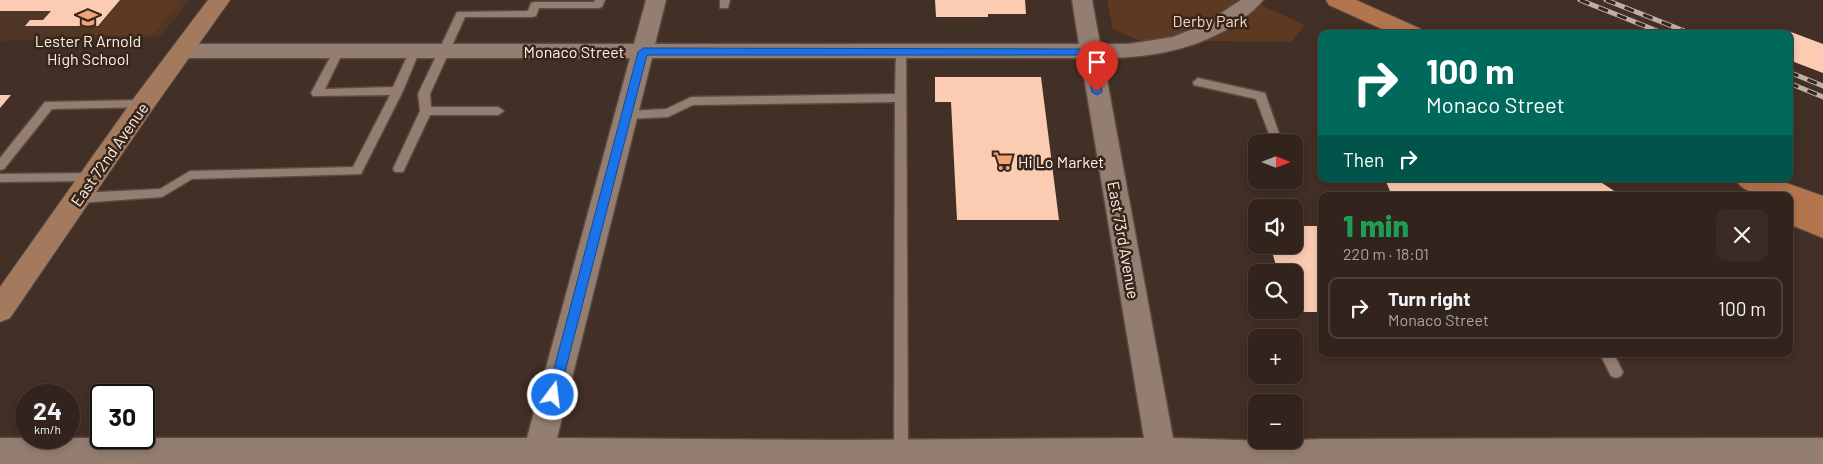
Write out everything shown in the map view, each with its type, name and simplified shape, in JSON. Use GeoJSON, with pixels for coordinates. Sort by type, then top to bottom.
{"type":"FeatureCollection","features":[{"type":"Feature","properties":{"kind":"main road","name":"East 72nd Avenue"},"geometry":{"type":"LineString","coordinates":[[0,310],[143,104],[219,0]]}},
{"type":"Feature","properties":{"kind":"main road"},"geometry":{"type":"LineString","coordinates":[[1337,0],[1403,30]]}},
{"type":"Feature","properties":{"kind":"main road"},"geometry":{"type":"LineString","coordinates":[[1735,182],[1753,192]]}},
{"type":"Feature","properties":{"kind":"main road"},"geometry":{"type":"LineString","coordinates":[[1756,182],[1783,192]]}},
{"type":"Feature","properties":{"kind":"main road"},"geometry":{"type":"LineString","coordinates":[[1793,196],[1823,207]]}},
{"type":"Feature","properties":{"kind":"main road"},"geometry":{"type":"LineString","coordinates":[[1793,214],[1823,228]]}},
{"type":"Feature","properties":{"kind":"street"},"geometry":{"type":"LineString","coordinates":[[537,457],[656,0]]}},
{"type":"Feature","properties":{"kind":"street","name":"East 73rd Avenue"},"geometry":{"type":"LineString","coordinates":[[1082,0],[1161,451]]}},
{"type":"Feature","properties":{"kind":"street","name":"Monaco Street"},"geometry":{"type":"LineString","coordinates":[[183,51],[1090,52],[1151,49],[1188,40],[1224,23],[1253,0]]}},
{"type":"Feature","properties":{"kind":"street"},"geometry":{"type":"LineString","coordinates":[[0,451],[244,457],[755,458],[869,458],[901,453],[945,458],[1161,451],[1270,454],[1324,452],[1679,458],[1823,451]]}},
{"type":"Feature","properties":{"kind":"lane"},"geometry":{"type":"LineString","coordinates":[[399,169],[426,111],[424,94],[461,14],[532,14],[535,5],[598,5],[600,0]]}},
{"type":"Feature","properties":{"kind":"lane"},"geometry":{"type":"LineString","coordinates":[[339,50],[317,93],[397,91]]}},
{"type":"Feature","properties":{"kind":"lane"},"geometry":{"type":"LineString","coordinates":[[0,178],[86,188],[162,192],[190,175],[357,171],[415,50]]}},
{"type":"Feature","properties":{"kind":"lane"},"geometry":{"type":"LineString","coordinates":[[901,52],[901,453]]}},
{"type":"Feature","properties":{"kind":"lane"},"geometry":{"type":"LineString","coordinates":[[1198,82],[1261,96],[1274,134]]}},
{"type":"Feature","properties":{"kind":"lane"},"geometry":{"type":"LineString","coordinates":[[626,115],[668,113],[691,101],[901,98]]}},
{"type":"Feature","properties":{"kind":"lane"},"geometry":{"type":"LineString","coordinates":[[0,166],[48,105],[143,104]]}},
{"type":"Feature","properties":{"kind":"lane"},"geometry":{"type":"LineString","coordinates":[[426,111],[498,112]]}},
{"type":"Feature","properties":{"kind":"lane"},"geometry":{"type":"LineString","coordinates":[[1608,357],[1616,372]]}},
{"type":"Feature","properties":{"kind":"shaded area","name":"Lester R Arnold High School"},"geometry":{"type":"Polygon","coordinates":[[[0,0],[190,0],[160,37],[0,41],[0,0]]]}},
{"type":"Feature","properties":{"kind":"green space"},"geometry":{"type":"Polygon","coordinates":[[[121,0],[180,0],[153,35],[88,35],[94,27],[99,27],[121,0]]]}},
{"type":"Feature","properties":{"kind":"green space","name":"Derby Park"},"geometry":{"type":"Polygon","coordinates":[[[1107,0],[1250,0],[1305,25],[1291,42],[1138,40],[1113,29],[1107,0]]]}},
{"type":"Feature","properties":{"kind":"building","name":"Lester R Arnold High School"},"geometry":{"type":"Polygon","coordinates":[[[0,0],[120,0],[98,26],[25,26],[30,20],[43,20],[51,11],[0,11],[0,0]]]}},
{"type":"Feature","properties":{"kind":"building"},"geometry":{"type":"Polygon","coordinates":[[[935,0],[1025,0],[1026,14],[988,14],[988,17],[936,17],[935,0]]]}},
{"type":"Feature","properties":{"kind":"building"},"geometry":{"type":"Polygon","coordinates":[[[1793,33],[1823,44],[1823,73],[1793,62],[1793,33]]]}},
{"type":"Feature","properties":{"kind":"building","name":"Hi Lo Market"},"geometry":{"type":"Polygon","coordinates":[[[935,77],[1041,77],[1059,220],[957,220],[951,102],[935,102],[935,77]]]}},
{"type":"Feature","properties":{"kind":"building"},"geometry":{"type":"Polygon","coordinates":[[[0,95],[11,95],[0,108],[0,95]]]}},
{"type":"Feature","properties":{"kind":"building"},"geometry":{"type":"Polygon","coordinates":[[[1386,182],[1601,182],[1616,192],[1390,192],[1386,182]]]}},
{"type":"Feature","properties":{"kind":"building"},"geometry":{"type":"Polygon","coordinates":[[[1303,226],[1318,226],[1318,312],[1303,312],[1303,264],[1276,264],[1273,254],[1303,254],[1303,226]]]}},
{"type":"Feature","properties":{"kind":"railway"},"geometry":{"type":"LineString","coordinates":[[1580,0],[1655,30]]}},
{"type":"Feature","properties":{"kind":"railway"},"geometry":{"type":"LineString","coordinates":[[1606,0],[1682,30]]}},
{"type":"Feature","properties":{"kind":"railway"},"geometry":{"type":"LineString","coordinates":[[1793,74],[1823,86]]}},
{"type":"Feature","properties":{"kind":"railway"},"geometry":{"type":"LineString","coordinates":[[1793,85],[1823,97]]}},
{"type":"Feature","properties":{"kind":"place","name":"Lester R Arnold High School"},"geometry":{"type":"Point","coordinates":[88,18]}},
{"type":"Feature","properties":{"kind":"place","name":"Hi Lo Market"},"geometry":{"type":"Point","coordinates":[1003,161]}},
{"type":"Feature","properties":{"kind":"route"},"geometry":{"type":"LineString","coordinates":[[553,395],[643,52],[1090,52],[1097,92]]}}]}
